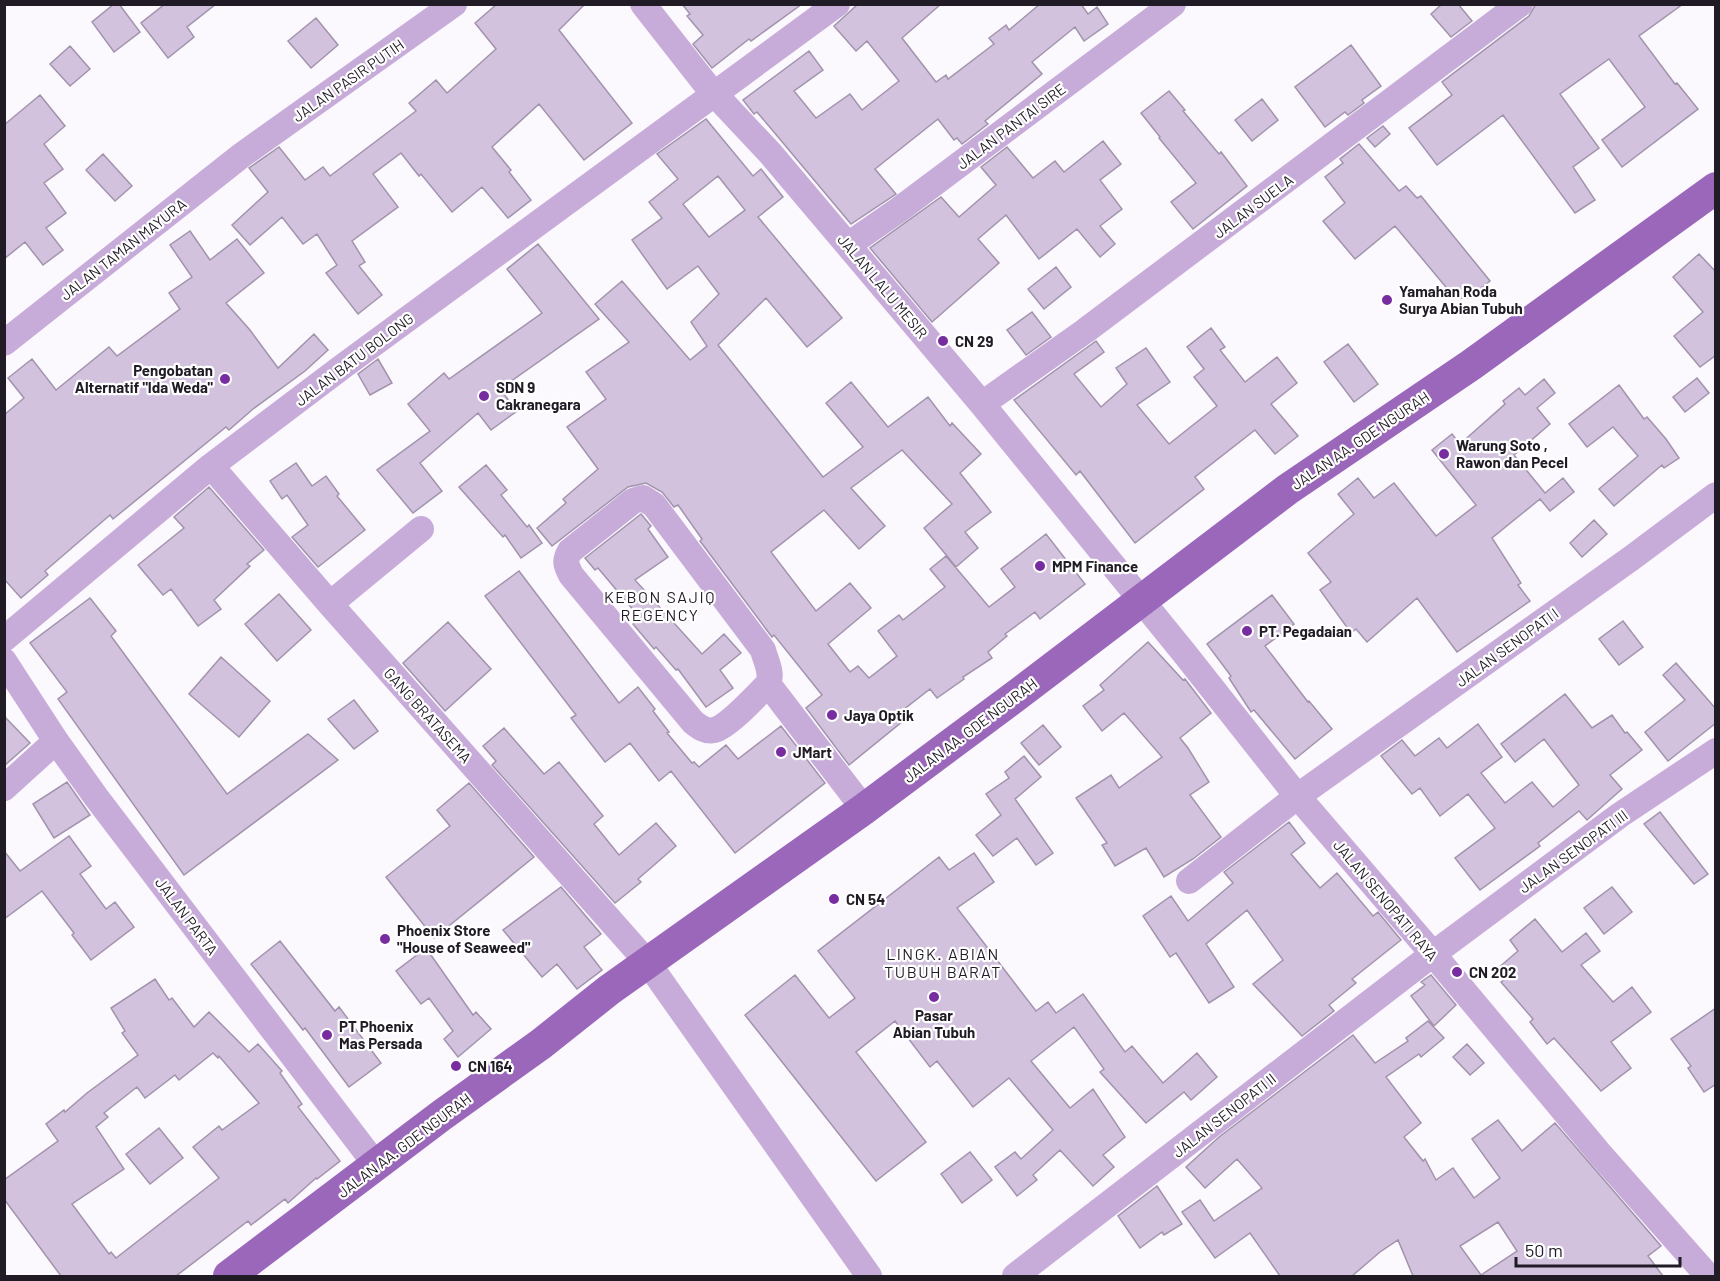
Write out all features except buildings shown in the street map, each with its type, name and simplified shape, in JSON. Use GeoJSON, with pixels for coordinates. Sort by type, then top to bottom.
{"type":"FeatureCollection","features":[{"type":"Feature","properties":{"kind":"main road","name":"JALAN AA. GDE NGURAH"},"geometry":{"type":"LineString","coordinates":[[229,1276],[648,963],[864,809],[1288,489],[1471,365],[1716,188]]}},
{"type":"Feature","properties":{"kind":"street","name":"JALAN PASIR PUTIH"},"geometry":{"type":"LineString","coordinates":[[242,155],[454,4]]}},
{"type":"Feature","properties":{"kind":"street","name":"JALAN LALU MESIR"},"geometry":{"type":"LineString","coordinates":[[643,4],[708,87],[770,153],[982,404],[1141,600]]}},
{"type":"Feature","properties":{"kind":"street","name":"JALAN BATU BOLONG"},"geometry":{"type":"LineString","coordinates":[[4,639],[211,466],[342,367],[837,4]]}},
{"type":"Feature","properties":{"kind":"street","name":"JALAN PANTAI SIRE"},"geometry":{"type":"LineString","coordinates":[[848,245],[900,209],[1173,4]]}},
{"type":"Feature","properties":{"kind":"street","name":"JALAN SUELA"},"geometry":{"type":"LineString","coordinates":[[982,404],[1180,260],[1520,4]]}},
{"type":"Feature","properties":{"kind":"street","name":"JALAN TAMAN MAYURA"},"geometry":{"type":"LineString","coordinates":[[4,343],[242,155]]}},
{"type":"Feature","properties":{"kind":"street","name":"GANG BRATASEMA"},"geometry":{"type":"LineString","coordinates":[[211,466],[648,963],[869,1276]]}},
{"type":"Feature","properties":{"kind":"street","name":"JALAN SENOPATI I"},"geometry":{"type":"LineString","coordinates":[[1189,881],[1298,796],[1614,571],[1716,495]]}},
{"type":"Feature","properties":{"kind":"street"},"geometry":{"type":"LineString","coordinates":[[643,498],[648,501],[654,505],[763,650],[771,678],[768,684],[724,724],[713,730],[697,726],[571,575],[565,564],[565,558],[570,551],[633,501],[643,498]]}},
{"type":"Feature","properties":{"kind":"street"},"geometry":{"type":"LineString","coordinates":[[330,604],[421,530]]}},
{"type":"Feature","properties":{"kind":"street","name":"JALAN SENOPATI RAYA"},"geometry":{"type":"LineString","coordinates":[[1141,600],[1298,796],[1600,1154],[1708,1276]]}},
{"type":"Feature","properties":{"kind":"street","name":"JALAN PARTA"},"geometry":{"type":"LineString","coordinates":[[4,661],[56,741],[376,1166]]}},
{"type":"Feature","properties":{"kind":"street"},"geometry":{"type":"LineString","coordinates":[[768,684],[864,809]]}},
{"type":"Feature","properties":{"kind":"street"},"geometry":{"type":"LineString","coordinates":[[4,788],[56,741]]}},
{"type":"Feature","properties":{"kind":"street","name":"JALAN SENOPATI III"},"geometry":{"type":"LineString","coordinates":[[1433,954],[1620,815],[1715,753]]}},
{"type":"Feature","properties":{"kind":"street","name":"JALAN SENOPATI II"},"geometry":{"type":"LineString","coordinates":[[1015,1276],[1433,954]]}},
{"type":"Feature","properties":{"kind":"place","name":"Yamahan Roda Surya Abian Tubuh"},"geometry":{"type":"Point","coordinates":[1387,300]}},
{"type":"Feature","properties":{"kind":"place","name":"CN 29"},"geometry":{"type":"Point","coordinates":[943,341]}},
{"type":"Feature","properties":{"kind":"place","name":"Pengobatan Alternatif \"Ida Weda\""},"geometry":{"type":"Point","coordinates":[225,379]}},
{"type":"Feature","properties":{"kind":"place","name":"SDN 9 Cakranegara"},"geometry":{"type":"Point","coordinates":[484,396]}},
{"type":"Feature","properties":{"kind":"place","name":"Warung Soto , Rawon dan Pecel"},"geometry":{"type":"Point","coordinates":[1444,454]}},
{"type":"Feature","properties":{"kind":"place","name":"MPM Finance"},"geometry":{"type":"Point","coordinates":[1040,566]}},
{"type":"Feature","properties":{"kind":"place","name":"PT. Pegadaian"},"geometry":{"type":"Point","coordinates":[1247,631]}},
{"type":"Feature","properties":{"kind":"place","name":"Jaya Optik"},"geometry":{"type":"Point","coordinates":[832,715]}},
{"type":"Feature","properties":{"kind":"place","name":"JMart"},"geometry":{"type":"Point","coordinates":[781,752]}},
{"type":"Feature","properties":{"kind":"place","name":"CN 54"},"geometry":{"type":"Point","coordinates":[834,899]}},
{"type":"Feature","properties":{"kind":"place","name":"Phoenix Store \"House of Seaweed\""},"geometry":{"type":"Point","coordinates":[385,939]}},
{"type":"Feature","properties":{"kind":"place","name":"CN 202"},"geometry":{"type":"Point","coordinates":[1457,972]}},
{"type":"Feature","properties":{"kind":"place","name":"Pasar Abian Tubuh"},"geometry":{"type":"Point","coordinates":[934,997]}},
{"type":"Feature","properties":{"kind":"place","name":"PT Phoenix Mas Persada"},"geometry":{"type":"Point","coordinates":[327,1035]}},
{"type":"Feature","properties":{"kind":"place","name":"CN 164"},"geometry":{"type":"Point","coordinates":[456,1066]}},
{"type":"Feature","properties":{"kind":"district","name":"KEBON SAJIQ REGENCY"},"geometry":{"type":"Point","coordinates":[660,605]}},
{"type":"Feature","properties":{"kind":"district","name":"LINGK. ABIAN TUBUH BARAT"},"geometry":{"type":"Point","coordinates":[943,962]}}]}
